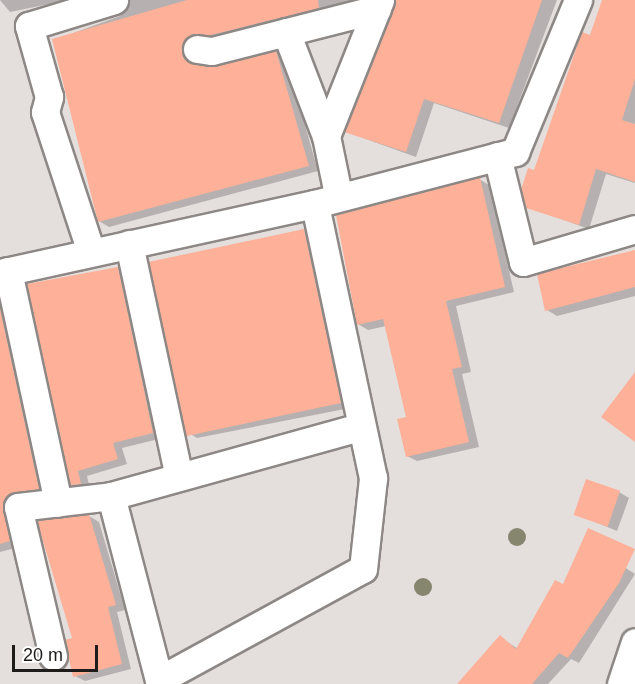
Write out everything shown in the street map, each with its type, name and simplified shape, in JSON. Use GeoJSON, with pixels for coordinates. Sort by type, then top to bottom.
{"type":"FeatureCollection","features":[{"type":"Feature","properties":{"kind":"street"},"geometry":{"type":"LineString","coordinates":[[91,252],[45,112],[49,97],[29,26],[114,0]]}},
{"type":"Feature","properties":{"kind":"street"},"geometry":{"type":"LineString","coordinates":[[58,503],[4,272],[327,199],[515,152],[578,0]]}},
{"type":"Feature","properties":{"kind":"street"},"geometry":{"type":"LineString","coordinates":[[196,50],[212,51],[379,4]]}},
{"type":"Feature","properties":{"kind":"street"},"geometry":{"type":"LineString","coordinates":[[326,136],[379,4]]}},
{"type":"Feature","properties":{"kind":"street"},"geometry":{"type":"LineString","coordinates":[[111,496],[159,680],[363,569],[373,478],[358,427],[327,199],[326,136],[286,32]]}},
{"type":"Feature","properties":{"kind":"street"},"geometry":{"type":"LineString","coordinates":[[496,156],[523,262],[635,229]]}},
{"type":"Feature","properties":{"kind":"street"},"geometry":{"type":"LineString","coordinates":[[129,244],[179,477]]}},
{"type":"Feature","properties":{"kind":"street"},"geometry":{"type":"LineString","coordinates":[[53,656],[18,507],[111,496],[358,427]]}},
{"type":"Feature","properties":{"kind":"street"},"geometry":{"type":"LineString","coordinates":[[621,684],[635,642]]}},
{"type":"Feature","properties":{"kind":"building"},"geometry":{"type":"Polygon","coordinates":[[[187,0],[318,0],[319,8],[211,35],[192,34],[181,48],[188,62],[210,67],[276,51],[309,166],[98,222],[52,39],[187,0]]]}},
{"type":"Feature","properties":{"kind":"building"},"geometry":{"type":"Polygon","coordinates":[[[395,0],[542,0],[499,123],[424,99],[406,152],[344,132],[395,0]]]}},
{"type":"Feature","properties":{"kind":"building"},"geometry":{"type":"Polygon","coordinates":[[[602,0],[635,0],[635,79],[622,120],[635,124],[635,182],[596,169],[579,225],[526,208],[521,190],[528,168],[534,170],[582,32],[590,35],[602,0]]]}},
{"type":"Feature","properties":{"kind":"building"},"geometry":{"type":"Polygon","coordinates":[[[480,177],[505,287],[446,301],[462,367],[452,369],[469,442],[406,457],[397,419],[406,417],[383,319],[357,325],[336,215],[480,177]]]}},
{"type":"Feature","properties":{"kind":"building"},"geometry":{"type":"Polygon","coordinates":[[[304,229],[341,403],[185,436],[148,262],[304,229]]]}},
{"type":"Feature","properties":{"kind":"building"},"geometry":{"type":"Polygon","coordinates":[[[635,250],[635,287],[545,311],[537,274],[635,250]]]}},
{"type":"Feature","properties":{"kind":"building"},"geometry":{"type":"Polygon","coordinates":[[[118,267],[153,433],[113,443],[118,459],[78,471],[81,484],[70,485],[27,284],[118,267]]]}},
{"type":"Feature","properties":{"kind":"building"},"geometry":{"type":"Polygon","coordinates":[[[0,309],[39,489],[8,495],[3,510],[10,541],[0,544],[0,309]]]}},
{"type":"Feature","properties":{"kind":"building"},"geometry":{"type":"Polygon","coordinates":[[[635,372],[635,442],[601,417],[635,372]]]}},
{"type":"Feature","properties":{"kind":"building"},"geometry":{"type":"Polygon","coordinates":[[[586,479],[620,491],[608,527],[574,515],[586,479]]]}},
{"type":"Feature","properties":{"kind":"building"},"geometry":{"type":"Polygon","coordinates":[[[89,514],[116,605],[108,607],[122,664],[73,677],[65,640],[72,638],[37,521],[89,514]]]}},
{"type":"Feature","properties":{"kind":"building"},"geometry":{"type":"Polygon","coordinates":[[[588,528],[635,549],[619,583],[568,658],[559,653],[532,684],[457,684],[500,635],[516,649],[555,580],[563,584],[588,528]]]}}]}
